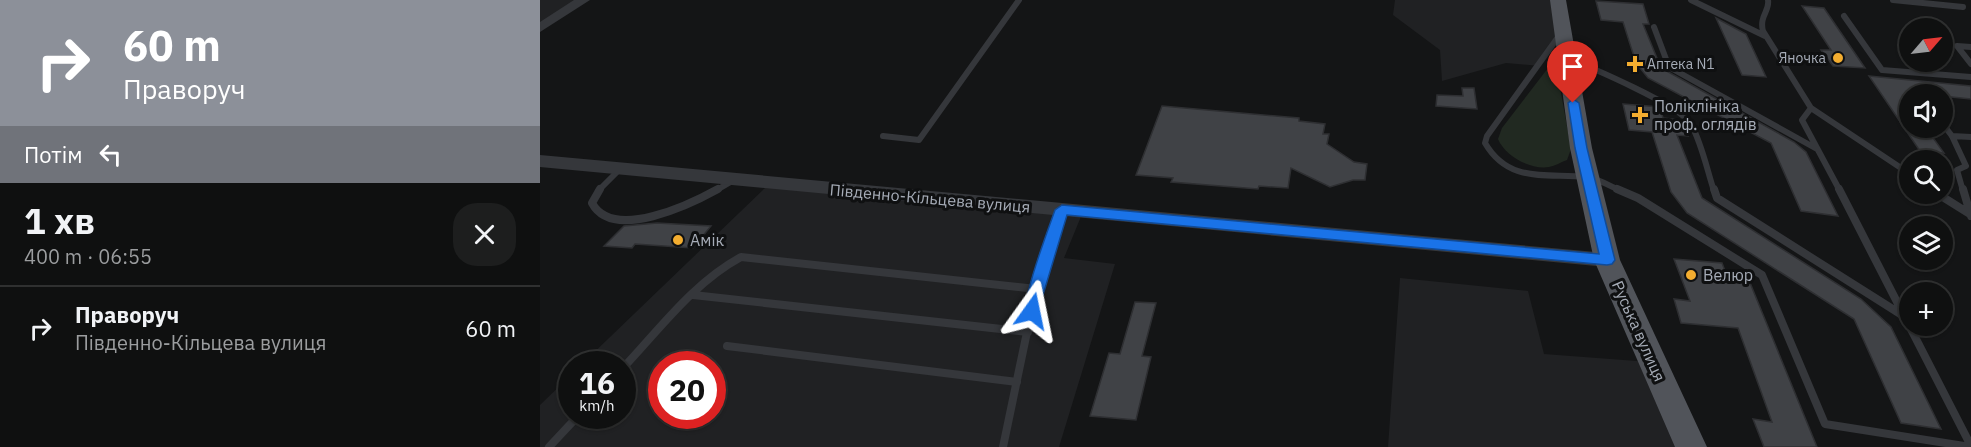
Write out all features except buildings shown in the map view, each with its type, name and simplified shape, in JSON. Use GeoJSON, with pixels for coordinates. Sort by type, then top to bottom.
{"type":"FeatureCollection","features":[{"type":"Feature","properties":{"kind":"main road","name":"Руська вулиця"},"geometry":{"type":"LineString","coordinates":[[1558,0],[1581,148],[1607,260],[1691,447]]}},
{"type":"Feature","properties":{"kind":"street"},"geometry":{"type":"LineString","coordinates":[[540,28],[583,0]]}},
{"type":"Feature","properties":{"kind":"street","name":"Південно-Кільцева вулиця"},"geometry":{"type":"LineString","coordinates":[[540,161],[1607,260]]}},
{"type":"Feature","properties":{"kind":"lane"},"geometry":{"type":"LineString","coordinates":[[883,136],[919,140],[1019,0]]}},
{"type":"Feature","properties":{"kind":"lane"},"geometry":{"type":"LineString","coordinates":[[1691,0],[1765,36]]}},
{"type":"Feature","properties":{"kind":"lane"},"geometry":{"type":"LineString","coordinates":[[1768,0],[1769,5],[1760,22],[1765,36],[1811,108],[1899,167]]}},
{"type":"Feature","properties":{"kind":"lane"},"geometry":{"type":"LineString","coordinates":[[1893,0],[1963,7]]}},
{"type":"Feature","properties":{"kind":"lane"},"geometry":{"type":"LineString","coordinates":[[1844,16],[1882,70],[1971,77]]}},
{"type":"Feature","properties":{"kind":"lane"},"geometry":{"type":"LineString","coordinates":[[1654,27],[1669,67],[1819,149]]}},
{"type":"Feature","properties":{"kind":"lane"},"geometry":{"type":"LineString","coordinates":[[1563,30],[1494,123],[1485,143],[1491,155],[1523,173],[1544,177],[1588,177],[1638,198],[1762,274],[1825,424],[1971,446]]}},
{"type":"Feature","properties":{"kind":"lane"},"geometry":{"type":"LineString","coordinates":[[1971,47],[1957,46],[1971,64]]}},
{"type":"Feature","properties":{"kind":"lane"},"geometry":{"type":"LineString","coordinates":[[1566,58],[1603,72],[1680,113],[1690,123],[1716,198],[1899,313]]}},
{"type":"Feature","properties":{"kind":"lane"},"geometry":{"type":"LineString","coordinates":[[1811,108],[1802,120],[1899,306]]}},
{"type":"Feature","properties":{"kind":"lane"},"geometry":{"type":"LineString","coordinates":[[1953,136],[1971,137]]}},
{"type":"Feature","properties":{"kind":"lane"},"geometry":{"type":"LineString","coordinates":[[1953,138],[1969,167],[1957,170],[1970,215]]}},
{"type":"Feature","properties":{"kind":"lane"},"geometry":{"type":"LineString","coordinates":[[620,169],[597,192],[592,203],[596,211],[604,217],[641,220],[659,217],[702,198],[734,180]]}},
{"type":"Feature","properties":{"kind":"lane"},"geometry":{"type":"LineString","coordinates":[[1953,204],[1970,215]]}},
{"type":"Feature","properties":{"kind":"lane"},"geometry":{"type":"LineString","coordinates":[[1003,447],[1036,290],[1062,210]]}},
{"type":"Feature","properties":{"kind":"lane"},"geometry":{"type":"LineString","coordinates":[[636,354],[728,262],[741,257],[1036,290]]}},
{"type":"Feature","properties":{"kind":"lane"},"geometry":{"type":"LineString","coordinates":[[693,295],[1028,332]]}},
{"type":"Feature","properties":{"kind":"lane"},"geometry":{"type":"LineString","coordinates":[[1914,336],[1971,446]]}},
{"type":"Feature","properties":{"kind":"lane"},"geometry":{"type":"LineString","coordinates":[[727,346],[1017,382]]}},
{"type":"Feature","properties":{"kind":"lane"},"geometry":{"type":"LineString","coordinates":[[549,447],[566,429]]}},
{"type":"Feature","properties":{"kind":"shaded area"},"geometry":{"type":"Polygon","coordinates":[[[540,0],[578,0],[540,25],[540,0]]]}},
{"type":"Feature","properties":{"kind":"shaded area"},"geometry":{"type":"Polygon","coordinates":[[[1395,0],[1560,0],[1566,30],[1540,66],[1506,63],[1442,81],[1440,50],[1393,15],[1395,0]]]}},
{"type":"Feature","properties":{"kind":"shaded area"},"geometry":{"type":"Polygon","coordinates":[[[1555,59],[1571,149],[1567,160],[1554,166],[1534,166],[1512,156],[1498,139],[1502,128],[1555,59]]]}},
{"type":"Feature","properties":{"kind":"shaded area"},"geometry":{"type":"Polygon","coordinates":[[[766,187],[1082,214],[1064,258],[1115,264],[1059,447],[540,447],[540,405],[558,388],[558,429],[636,429],[636,351],[596,351],[766,187]]]}},
{"type":"Feature","properties":{"kind":"shaded area"},"geometry":{"type":"Polygon","coordinates":[[[1400,278],[1528,291],[1544,354],[1650,362],[1689,447],[1388,447],[1400,278]]]}},
{"type":"Feature","properties":{"kind":"place","name":"Яночка"},"geometry":{"type":"Point","coordinates":[1838,58]}},
{"type":"Feature","properties":{"kind":"place","name":"Аптека N1"},"geometry":{"type":"Point","coordinates":[1635,64]}},
{"type":"Feature","properties":{"kind":"place","name":"Поліклініка проф. оглядів"},"geometry":{"type":"Point","coordinates":[1640,115]}},
{"type":"Feature","properties":{"kind":"place","name":"Амік"},"geometry":{"type":"Point","coordinates":[678,240]}},
{"type":"Feature","properties":{"kind":"place","name":"Велюр"},"geometry":{"type":"Point","coordinates":[1691,275]}},
{"type":"Feature","properties":{"kind":"route"},"geometry":{"type":"LineString","coordinates":[[1032,311],[1036,290],[1062,210],[1607,260],[1573,103]]}}]}
